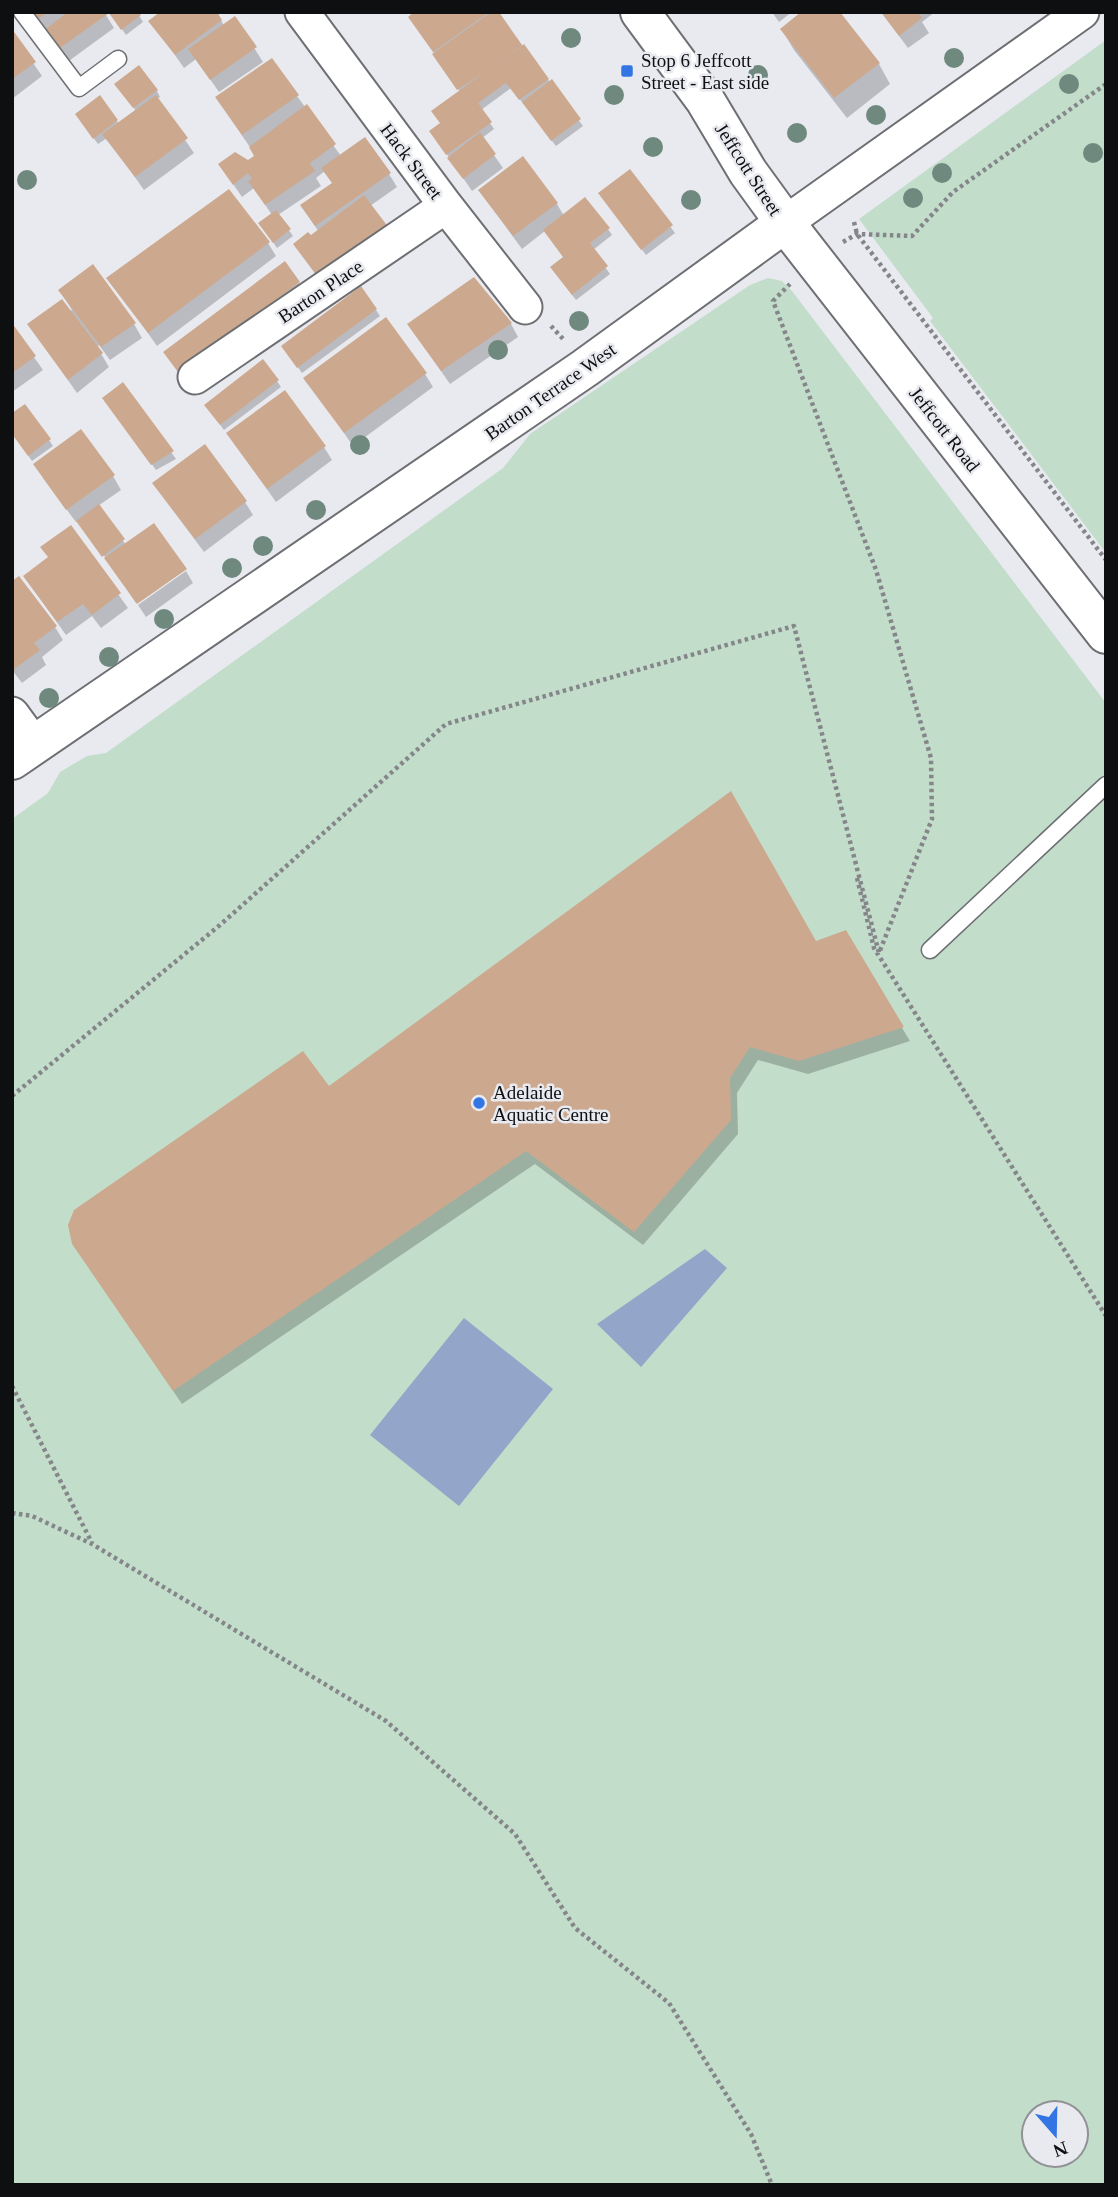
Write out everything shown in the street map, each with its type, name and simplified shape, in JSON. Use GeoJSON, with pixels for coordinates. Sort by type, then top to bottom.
{"type":"FeatureCollection","features":[{"type":"Feature","properties":{"kind":"street","name":"Hack Street"},"geometry":{"type":"LineString","coordinates":[[302,12],[525,307]]}},
{"type":"Feature","properties":{"kind":"street","name":"Jeffcott Street"},"geometry":{"type":"LineString","coordinates":[[640,12],[705,100],[748,172],[785,223]]}},
{"type":"Feature","properties":{"kind":"street","name":"Barton Terrace West"},"geometry":{"type":"LineString","coordinates":[[20,740],[585,368],[1082,12]]}},
{"type":"Feature","properties":{"kind":"street","name":"Barton Place"},"geometry":{"type":"LineString","coordinates":[[195,377],[446,205]]}},
{"type":"Feature","properties":{"kind":"street","name":"Jeffcott Road"},"geometry":{"type":"LineString","coordinates":[[785,223],[1106,634]]}},
{"type":"Feature","properties":{"kind":"lane"},"geometry":{"type":"LineString","coordinates":[[22,12],[79,88],[118,59]]}},
{"type":"Feature","properties":{"kind":"lane"},"geometry":{"type":"LineString","coordinates":[[930,950],[1106,785]]}},
{"type":"Feature","properties":{"kind":"path"},"geometry":{"type":"LineString","coordinates":[[857,234],[912,236],[953,192],[1106,84]]}},
{"type":"Feature","properties":{"kind":"path"},"geometry":{"type":"LineString","coordinates":[[854,222],[857,234],[1106,560]]}},
{"type":"Feature","properties":{"kind":"path"},"geometry":{"type":"LineString","coordinates":[[773,301],[876,570],[931,758],[932,819],[879,953],[794,626]]}},
{"type":"Feature","properties":{"kind":"path"},"geometry":{"type":"LineString","coordinates":[[525,307],[555,330],[585,368]]}},
{"type":"Feature","properties":{"kind":"path"},"geometry":{"type":"LineString","coordinates":[[12,1096],[220,925],[446,724],[794,626]]}},
{"type":"Feature","properties":{"kind":"path"},"geometry":{"type":"LineString","coordinates":[[794,626],[874,948],[1106,1316]]}},
{"type":"Feature","properties":{"kind":"path"},"geometry":{"type":"LineString","coordinates":[[12,1386],[92,1544]]}},
{"type":"Feature","properties":{"kind":"path"},"geometry":{"type":"LineString","coordinates":[[12,1513],[32,1516],[92,1544],[386,1721],[515,1834],[575,1928],[669,2003],[751,2134],[772,2185]]}},
{"type":"Feature","properties":{"kind":"green space"},"geometry":{"type":"Polygon","coordinates":[[[1106,40],[1106,553],[930,321],[933,318],[859,219],[1106,40]]]}},
{"type":"Feature","properties":{"kind":"green space"},"geometry":{"type":"Polygon","coordinates":[[[768,278],[782,281],[1106,703],[1106,2185],[12,2185],[12,819],[48,793],[60,772],[87,756],[106,753],[503,468],[530,434],[750,285],[768,278]]]}},
{"type":"Feature","properties":{"kind":"water"},"geometry":{"type":"Polygon","coordinates":[[[705,1249],[727,1268],[641,1367],[597,1324],[705,1249]]]}},
{"type":"Feature","properties":{"kind":"water"},"geometry":{"type":"Polygon","coordinates":[[[464,1318],[553,1389],[459,1506],[370,1435],[464,1318]]]}},
{"type":"Feature","properties":{"kind":"building"},"geometry":{"type":"Polygon","coordinates":[[[33,12],[48,12],[38,19],[33,12]]]}},
{"type":"Feature","properties":{"kind":"building"},"geometry":{"type":"Polygon","coordinates":[[[68,12],[139,12],[141,15],[121,30],[109,13],[57,50],[43,31],[68,12]]]}},
{"type":"Feature","properties":{"kind":"building"},"geometry":{"type":"Polygon","coordinates":[[[160,12],[217,12],[222,20],[175,55],[148,21],[160,12]]]}},
{"type":"Feature","properties":{"kind":"building"},"geometry":{"type":"Polygon","coordinates":[[[414,12],[489,12],[433,52],[408,17],[414,12]]]}},
{"type":"Feature","properties":{"kind":"building"},"geometry":{"type":"Polygon","coordinates":[[[491,12],[499,12],[522,45],[492,67],[524,44],[549,79],[519,100],[506,83],[478,103],[492,122],[446,155],[429,131],[440,123],[431,111],[485,72],[457,90],[432,54],[491,12]]]}},
{"type":"Feature","properties":{"kind":"building"},"geometry":{"type":"Polygon","coordinates":[[[801,12],[840,12],[880,63],[834,98],[780,29],[801,12]]]}},
{"type":"Feature","properties":{"kind":"building"},"geometry":{"type":"Polygon","coordinates":[[[881,12],[918,12],[922,18],[899,36],[881,12]]]}},
{"type":"Feature","properties":{"kind":"building"},"geometry":{"type":"Polygon","coordinates":[[[235,16],[257,47],[210,80],[188,49],[235,16]]]}},
{"type":"Feature","properties":{"kind":"building"},"geometry":{"type":"Polygon","coordinates":[[[12,29],[36,62],[12,79],[12,29]]]}},
{"type":"Feature","properties":{"kind":"building"},"geometry":{"type":"Polygon","coordinates":[[[272,58],[299,95],[242,135],[215,97],[272,58]]]}},
{"type":"Feature","properties":{"kind":"building"},"geometry":{"type":"Polygon","coordinates":[[[139,65],[158,90],[133,108],[114,84],[139,65]]]}},
{"type":"Feature","properties":{"kind":"building"},"geometry":{"type":"Polygon","coordinates":[[[552,79],[581,119],[551,141],[522,102],[552,79]]]}},
{"type":"Feature","properties":{"kind":"building"},"geometry":{"type":"Polygon","coordinates":[[[100,95],[118,120],[93,139],[75,114],[100,95]]]}},
{"type":"Feature","properties":{"kind":"building"},"geometry":{"type":"Polygon","coordinates":[[[156,95],[188,138],[135,177],[102,134],[156,95]]]}},
{"type":"Feature","properties":{"kind":"building"},"geometry":{"type":"Polygon","coordinates":[[[307,104],[336,144],[310,163],[315,171],[265,205],[248,181],[252,179],[248,173],[233,185],[218,164],[235,152],[248,160],[254,156],[249,147],[307,104]]]}},
{"type":"Feature","properties":{"kind":"building"},"geometry":{"type":"Polygon","coordinates":[[[480,132],[496,154],[463,179],[447,158],[480,132]]]}},
{"type":"Feature","properties":{"kind":"building"},"geometry":{"type":"Polygon","coordinates":[[[365,137],[391,173],[315,226],[300,205],[332,183],[321,168],[365,137]]]}},
{"type":"Feature","properties":{"kind":"building"},"geometry":{"type":"Polygon","coordinates":[[[523,156],[558,203],[513,236],[478,190],[523,156]]]}},
{"type":"Feature","properties":{"kind":"building"},"geometry":{"type":"Polygon","coordinates":[[[630,169],[673,225],[641,250],[598,193],[630,169]]]}},
{"type":"Feature","properties":{"kind":"building"},"geometry":{"type":"Polygon","coordinates":[[[229,189],[270,242],[148,333],[106,278],[229,189]]]}},
{"type":"Feature","properties":{"kind":"building"},"geometry":{"type":"Polygon","coordinates":[[[364,195],[389,228],[320,280],[293,244],[308,232],[311,235],[364,195]]]}},
{"type":"Feature","properties":{"kind":"building"},"geometry":{"type":"Polygon","coordinates":[[[585,197],[610,228],[590,243],[608,266],[572,295],[550,267],[563,257],[543,230],[585,197]]]}},
{"type":"Feature","properties":{"kind":"building"},"geometry":{"type":"Polygon","coordinates":[[[276,210],[291,229],[273,243],[258,223],[276,210]]]}},
{"type":"Feature","properties":{"kind":"building"},"geometry":{"type":"Polygon","coordinates":[[[285,261],[300,282],[178,372],[163,352],[285,261]]]}},
{"type":"Feature","properties":{"kind":"building"},"geometry":{"type":"Polygon","coordinates":[[[93,264],[136,323],[101,347],[58,290],[93,264]]]}},
{"type":"Feature","properties":{"kind":"building"},"geometry":{"type":"Polygon","coordinates":[[[474,277],[512,323],[441,371],[407,324],[474,277]]]}},
{"type":"Feature","properties":{"kind":"building"},"geometry":{"type":"Polygon","coordinates":[[[361,286],[377,309],[297,368],[281,346],[361,286]]]}},
{"type":"Feature","properties":{"kind":"building"},"geometry":{"type":"Polygon","coordinates":[[[62,299],[103,353],[68,380],[27,324],[62,299]]]}},
{"type":"Feature","properties":{"kind":"building"},"geometry":{"type":"Polygon","coordinates":[[[386,317],[427,373],[344,433],[303,378],[386,317]]]}},
{"type":"Feature","properties":{"kind":"building"},"geometry":{"type":"Polygon","coordinates":[[[12,323],[36,356],[12,373],[12,323]]]}},
{"type":"Feature","properties":{"kind":"building"},"geometry":{"type":"Polygon","coordinates":[[[263,359],[279,380],[220,425],[204,405],[263,359]]]}},
{"type":"Feature","properties":{"kind":"building"},"geometry":{"type":"Polygon","coordinates":[[[123,382],[174,451],[151,465],[102,398],[123,382]]]}},
{"type":"Feature","properties":{"kind":"building"},"geometry":{"type":"Polygon","coordinates":[[[285,390],[326,446],[267,489],[226,433],[285,390]]]}},
{"type":"Feature","properties":{"kind":"building"},"geometry":{"type":"Polygon","coordinates":[[[25,404],[51,439],[28,456],[12,434],[12,413],[25,404]]]}},
{"type":"Feature","properties":{"kind":"building"},"geometry":{"type":"Polygon","coordinates":[[[81,429],[115,475],[66,510],[33,464],[81,429]]]}},
{"type":"Feature","properties":{"kind":"building"},"geometry":{"type":"Polygon","coordinates":[[[205,444],[247,501],[195,539],[152,483],[205,444]]]}},
{"type":"Feature","properties":{"kind":"building"},"geometry":{"type":"Polygon","coordinates":[[[99,504],[125,539],[102,557],[76,521],[99,504]]]}},
{"type":"Feature","properties":{"kind":"building"},"geometry":{"type":"Polygon","coordinates":[[[154,523],[187,569],[137,604],[104,558],[154,523]]]}},
{"type":"Feature","properties":{"kind":"building"},"geometry":{"type":"Polygon","coordinates":[[[71,525],[121,593],[92,615],[83,604],[57,622],[23,576],[48,557],[40,547],[71,525]]]}},
{"type":"Feature","properties":{"kind":"building"},"geometry":{"type":"Polygon","coordinates":[[[19,576],[57,626],[34,643],[40,650],[13,670],[12,581],[19,576]]]}},
{"type":"Feature","properties":{"kind":"building","name":"Adelaide Aquatic Centre"},"geometry":{"type":"Polygon","coordinates":[[[731,791],[816,941],[846,930],[904,1027],[799,1061],[750,1047],[730,1078],[731,1120],[634,1232],[526,1151],[173,1391],[72,1244],[68,1225],[74,1210],[303,1051],[329,1086],[731,791]]]}},
{"type":"Feature","properties":{"kind":"place","name":"Stop 6 Jeffcott Street - East side"},"geometry":{"type":"Point","coordinates":[627,71]}},
{"type":"Feature","properties":{"kind":"place","name":"Adelaide Aquatic Centre"},"geometry":{"type":"Point","coordinates":[479,1103]}}]}
